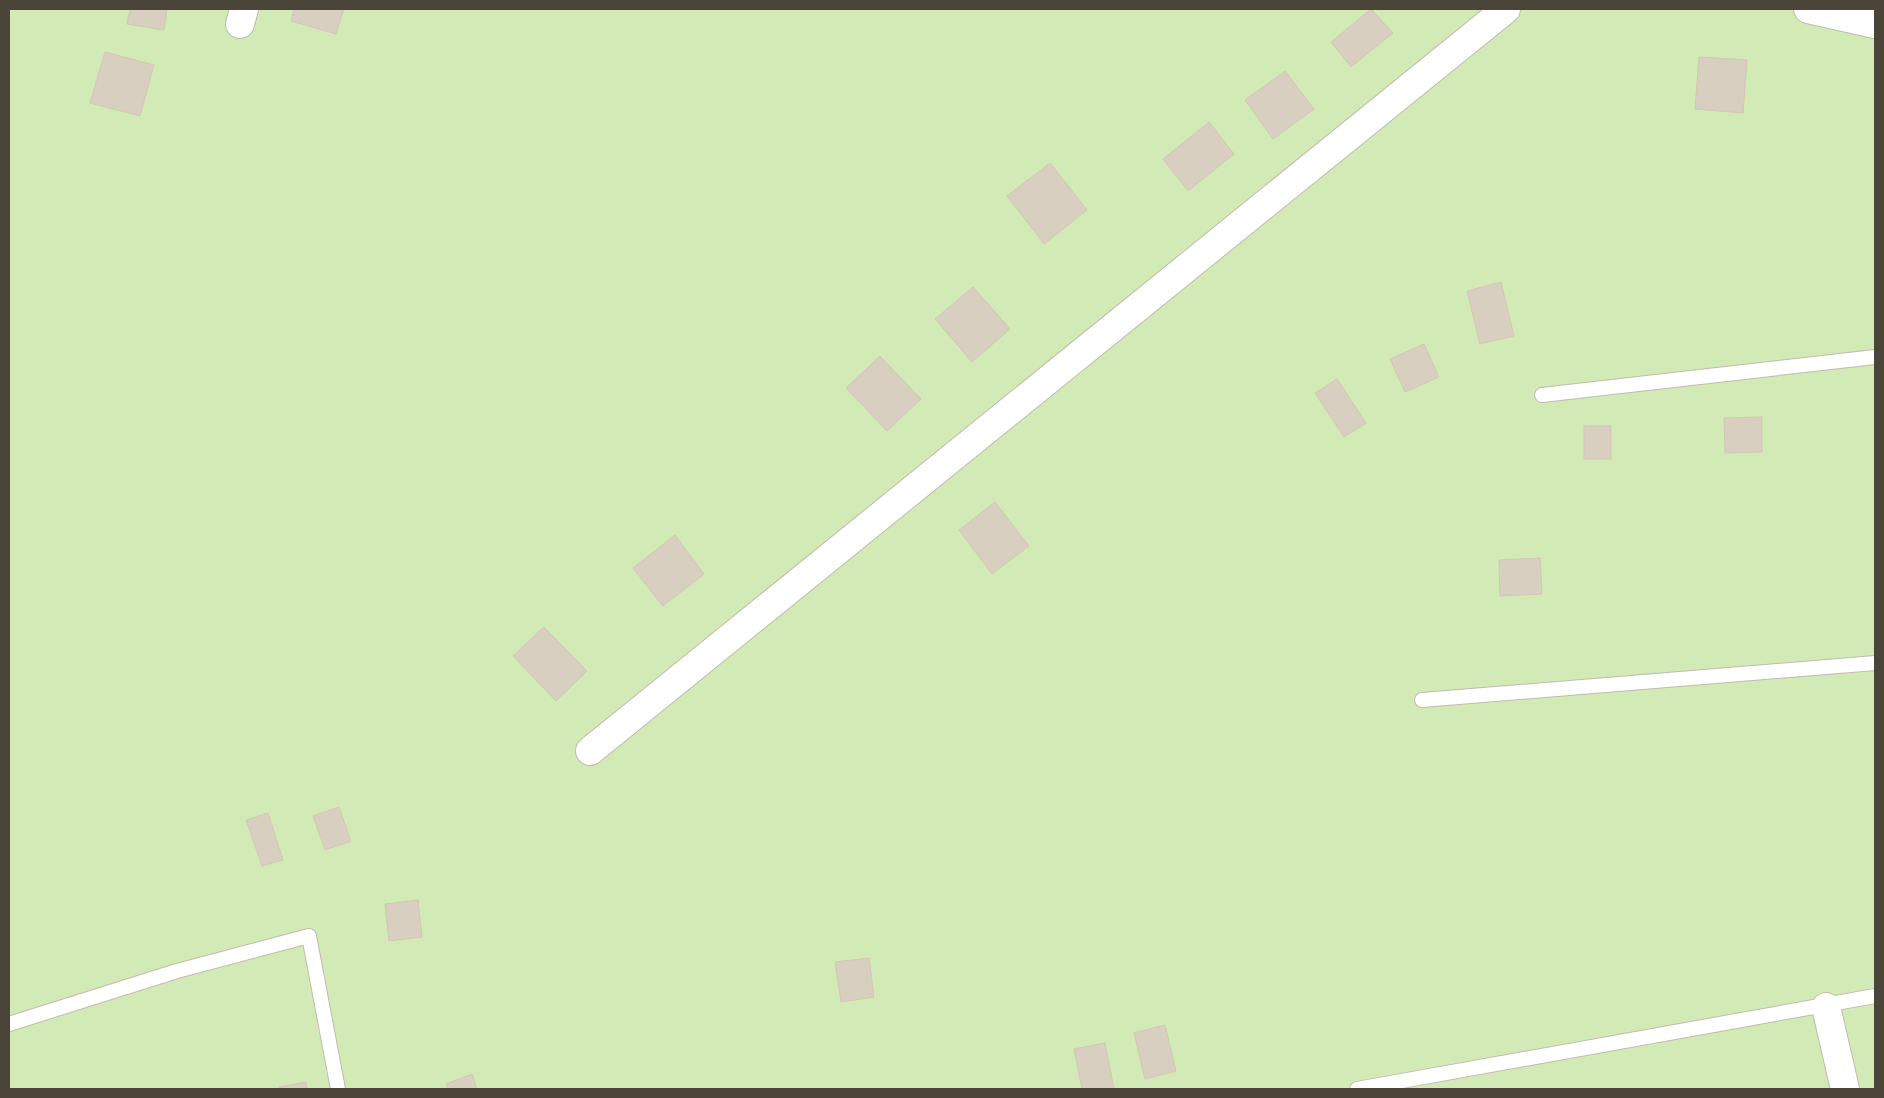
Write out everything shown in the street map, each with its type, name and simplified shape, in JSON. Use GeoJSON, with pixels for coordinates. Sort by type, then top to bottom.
{"type":"FeatureCollection","features":[{"type":"Feature","properties":{"kind":"street"},"geometry":{"type":"LineString","coordinates":[[590,751],[1506,9]]}},
{"type":"Feature","properties":{"kind":"street"},"geometry":{"type":"LineString","coordinates":[[1808,9],[1875,24]]}},
{"type":"Feature","properties":{"kind":"street"},"geometry":{"type":"LineString","coordinates":[[1826,1007],[1845,1089]]}},
{"type":"Feature","properties":{"kind":"lane"},"geometry":{"type":"LineString","coordinates":[[1542,395],[1875,357]]}},
{"type":"Feature","properties":{"kind":"lane"},"geometry":{"type":"LineString","coordinates":[[1422,700],[1875,663]]}},
{"type":"Feature","properties":{"kind":"lane"},"geometry":{"type":"LineString","coordinates":[[9,1024],[177,971],[309,936],[338,1089]]}},
{"type":"Feature","properties":{"kind":"lane"},"geometry":{"type":"LineString","coordinates":[[1358,1089],[1826,1007],[1875,996]]}},
{"type":"Feature","properties":{"kind":"green space"},"geometry":{"type":"Polygon","coordinates":[[[9,9],[1875,9],[1875,1089],[9,1089],[9,9]]]}},
{"type":"Feature","properties":{"kind":"building"},"geometry":{"type":"Polygon","coordinates":[[[130,9],[167,9],[164,30],[127,24],[130,9]]]}},
{"type":"Feature","properties":{"kind":"building"},"geometry":{"type":"Polygon","coordinates":[[[294,9],[344,9],[336,34],[291,21],[294,9]]]}},
{"type":"Feature","properties":{"kind":"building"},"geometry":{"type":"Polygon","coordinates":[[[1371,9],[1393,33],[1351,67],[1331,42],[1371,9]]]}},
{"type":"Feature","properties":{"kind":"building"},"geometry":{"type":"Polygon","coordinates":[[[105,52],[154,65],[140,116],[90,103],[105,52]]]}},
{"type":"Feature","properties":{"kind":"building"},"geometry":{"type":"Polygon","coordinates":[[[1699,57],[1747,60],[1743,113],[1695,109],[1699,57]]]}},
{"type":"Feature","properties":{"kind":"building"},"geometry":{"type":"Polygon","coordinates":[[[1285,71],[1314,109],[1273,139],[1245,100],[1285,71]]]}},
{"type":"Feature","properties":{"kind":"building"},"geometry":{"type":"Polygon","coordinates":[[[1209,122],[1234,154],[1188,191],[1163,159],[1209,122]]]}},
{"type":"Feature","properties":{"kind":"building"},"geometry":{"type":"Polygon","coordinates":[[[1050,163],[1087,210],[1044,244],[1007,196],[1050,163]]]}},
{"type":"Feature","properties":{"kind":"building"},"geometry":{"type":"Polygon","coordinates":[[[1501,282],[1514,336],[1480,344],[1467,291],[1501,282]]]}},
{"type":"Feature","properties":{"kind":"building"},"geometry":{"type":"Polygon","coordinates":[[[973,287],[1010,329],[972,362],[935,319],[973,287]]]}},
{"type":"Feature","properties":{"kind":"building"},"geometry":{"type":"Polygon","coordinates":[[[1424,344],[1439,377],[1405,392],[1390,359],[1424,344]]]}},
{"type":"Feature","properties":{"kind":"building"},"geometry":{"type":"Polygon","coordinates":[[[880,356],[921,399],[887,431],[846,388],[880,356]]]}},
{"type":"Feature","properties":{"kind":"building"},"geometry":{"type":"Polygon","coordinates":[[[1337,379],[1366,423],[1344,437],[1315,393],[1337,379]]]}},
{"type":"Feature","properties":{"kind":"building"},"geometry":{"type":"Polygon","coordinates":[[[1762,417],[1762,452],[1725,453],[1724,418],[1762,417]]]}},
{"type":"Feature","properties":{"kind":"building"},"geometry":{"type":"Polygon","coordinates":[[[1584,426],[1611,426],[1611,459],[1584,459],[1584,426]]]}},
{"type":"Feature","properties":{"kind":"building"},"geometry":{"type":"Polygon","coordinates":[[[995,502],[1029,546],[992,574],[959,530],[995,502]]]}},
{"type":"Feature","properties":{"kind":"building"},"geometry":{"type":"Polygon","coordinates":[[[675,535],[704,574],[663,606],[633,568],[675,535]]]}},
{"type":"Feature","properties":{"kind":"building"},"geometry":{"type":"Polygon","coordinates":[[[1540,558],[1542,594],[1500,596],[1499,560],[1540,558]]]}},
{"type":"Feature","properties":{"kind":"building"},"geometry":{"type":"Polygon","coordinates":[[[544,627],[587,671],[556,701],[513,656],[544,627]]]}},
{"type":"Feature","properties":{"kind":"building"},"geometry":{"type":"Polygon","coordinates":[[[339,807],[351,841],[325,850],[313,816],[339,807]]]}},
{"type":"Feature","properties":{"kind":"building"},"geometry":{"type":"Polygon","coordinates":[[[268,813],[283,860],[262,866],[246,820],[268,813]]]}},
{"type":"Feature","properties":{"kind":"building"},"geometry":{"type":"Polygon","coordinates":[[[418,900],[422,937],[389,941],[385,904],[418,900]]]}},
{"type":"Feature","properties":{"kind":"building"},"geometry":{"type":"Polygon","coordinates":[[[869,958],[874,997],[841,1002],[835,962],[869,958]]]}},
{"type":"Feature","properties":{"kind":"building"},"geometry":{"type":"Polygon","coordinates":[[[1165,1025],[1176,1071],[1145,1079],[1134,1033],[1165,1025]]]}},
{"type":"Feature","properties":{"kind":"building"},"geometry":{"type":"Polygon","coordinates":[[[1105,1043],[1114,1089],[1082,1089],[1074,1049],[1105,1043]]]}},
{"type":"Feature","properties":{"kind":"building"},"geometry":{"type":"Polygon","coordinates":[[[472,1074],[477,1089],[448,1089],[446,1084],[472,1074]]]}},
{"type":"Feature","properties":{"kind":"building"},"geometry":{"type":"Polygon","coordinates":[[[306,1082],[307,1089],[280,1089],[279,1087],[306,1082]]]}}]}
